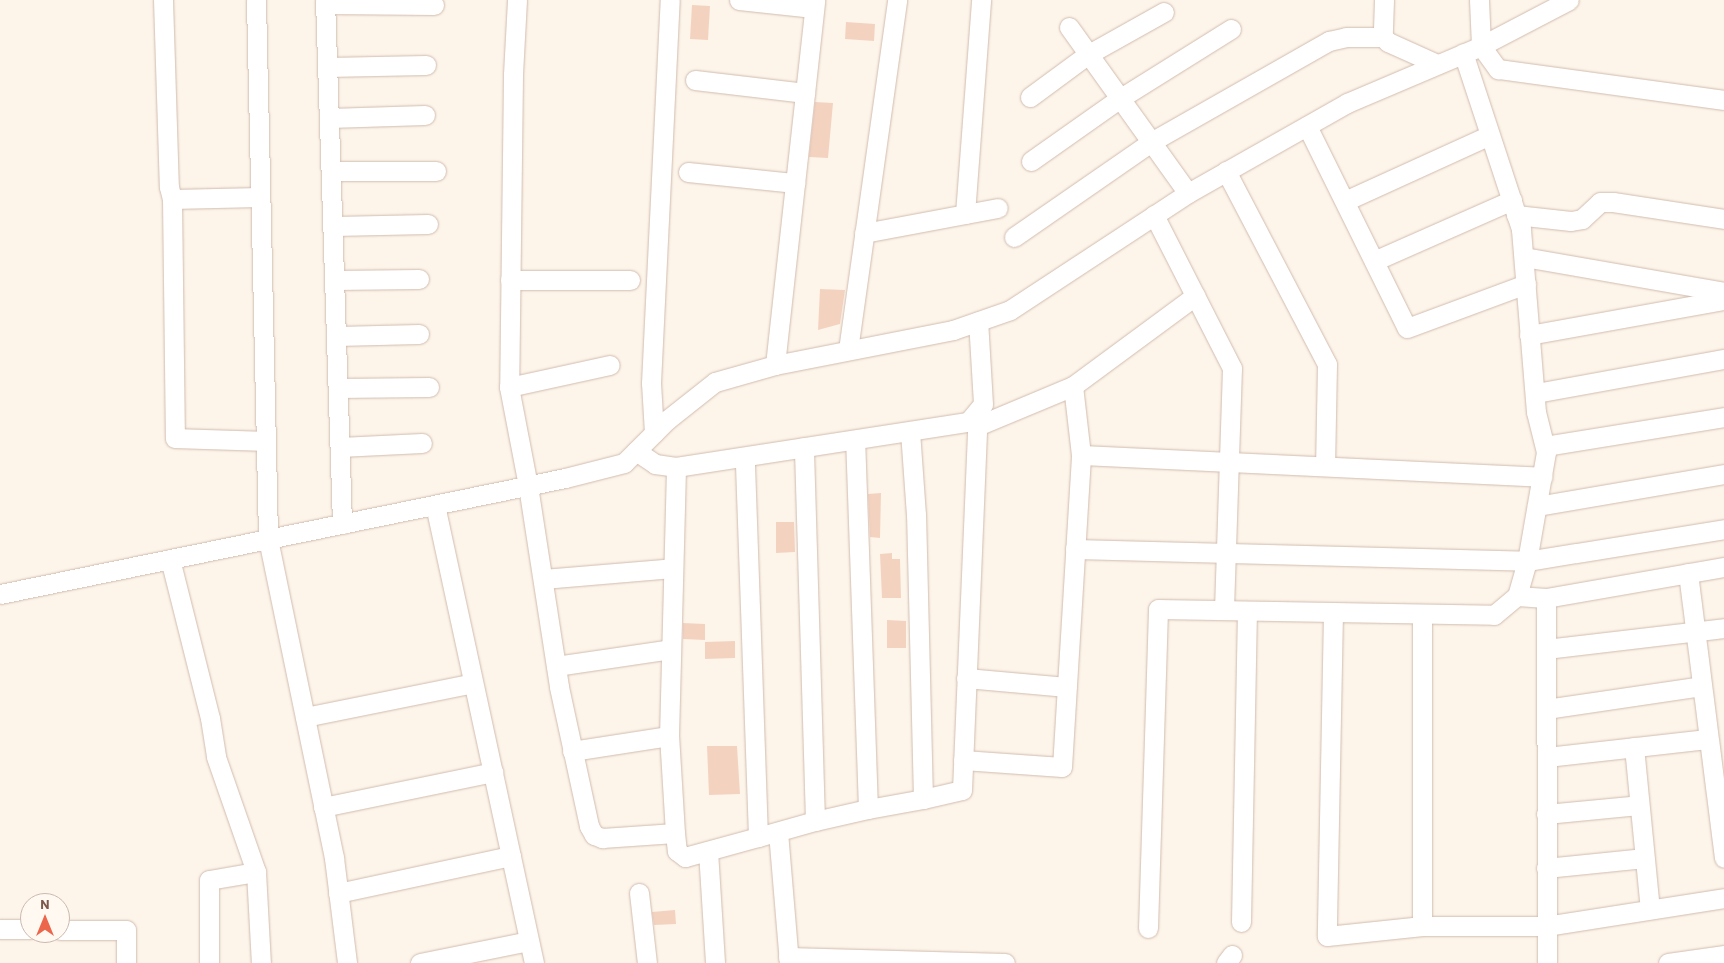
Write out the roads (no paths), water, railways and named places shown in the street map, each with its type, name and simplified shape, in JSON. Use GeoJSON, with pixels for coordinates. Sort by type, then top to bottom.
{"type":"FeatureCollection","features":[{"type":"Feature","properties":{"kind":"street"},"geometry":{"type":"LineString","coordinates":[[163,0],[168,188],[172,199],[175,438],[266,440]]}},
{"type":"Feature","properties":{"kind":"street"},"geometry":{"type":"LineString","coordinates":[[256,0],[268,539],[323,807],[338,893],[347,963]]}},
{"type":"Feature","properties":{"kind":"street"},"geometry":{"type":"LineString","coordinates":[[517,0],[512,85],[509,387],[528,486],[556,666],[572,751],[588,826],[594,835],[602,838],[675,833]]}},
{"type":"Feature","properties":{"kind":"street"},"geometry":{"type":"LineString","coordinates":[[654,433],[651,383],[670,0]]}},
{"type":"Feature","properties":{"kind":"street"},"geometry":{"type":"LineString","coordinates":[[739,0],[815,4],[775,365]]}},
{"type":"Feature","properties":{"kind":"street"},"geometry":{"type":"LineString","coordinates":[[848,350],[897,0]]}},
{"type":"Feature","properties":{"kind":"street"},"geometry":{"type":"LineString","coordinates":[[965,214],[981,0]]}},
{"type":"Feature","properties":{"kind":"street"},"geometry":{"type":"LineString","coordinates":[[1384,0],[1383,36],[1388,42],[1437,64]]}},
{"type":"Feature","properties":{"kind":"street"},"geometry":{"type":"LineString","coordinates":[[1479,0],[1481,46],[1498,68],[1724,100]]}},
{"type":"Feature","properties":{"kind":"street"},"geometry":{"type":"LineString","coordinates":[[0,594],[528,486],[624,463],[654,433],[715,382],[775,365],[953,330],[1010,310],[1188,193],[1348,103],[1463,52],[1481,46],[1569,0]]}},
{"type":"Feature","properties":{"kind":"street"},"geometry":{"type":"LineString","coordinates":[[342,524],[334,226],[325,2],[434,4]]}},
{"type":"Feature","properties":{"kind":"street"},"geometry":{"type":"LineString","coordinates":[[1030,97],[1087,55],[1164,12]]}},
{"type":"Feature","properties":{"kind":"street"},"geometry":{"type":"LineString","coordinates":[[1069,27],[1087,55],[1188,193]]}},
{"type":"Feature","properties":{"kind":"street"},"geometry":{"type":"LineString","coordinates":[[1031,161],[1119,99],[1231,29]]}},
{"type":"Feature","properties":{"kind":"street"},"geometry":{"type":"LineString","coordinates":[[1014,237],[1151,142],[1336,38],[1383,36]]}},
{"type":"Feature","properties":{"kind":"street"},"geometry":{"type":"LineString","coordinates":[[1148,928],[1158,609],[1494,615],[1517,596],[1527,561],[1542,477],[1545,446],[1536,412],[1536,392],[1529,335],[1524,257],[1514,208],[1463,52]]}},
{"type":"Feature","properties":{"kind":"street"},"geometry":{"type":"LineString","coordinates":[[327,67],[426,65]]}},
{"type":"Feature","properties":{"kind":"street"},"geometry":{"type":"LineString","coordinates":[[695,80],[805,94]]}},
{"type":"Feature","properties":{"kind":"street"},"geometry":{"type":"LineString","coordinates":[[329,118],[426,114]]}},
{"type":"Feature","properties":{"kind":"street"},"geometry":{"type":"LineString","coordinates":[[1307,126],[1407,328],[1526,284]]}},
{"type":"Feature","properties":{"kind":"street"},"geometry":{"type":"LineString","coordinates":[[1345,201],[1490,135]]}},
{"type":"Feature","properties":{"kind":"street"},"geometry":{"type":"LineString","coordinates":[[332,171],[436,171]]}},
{"type":"Feature","properties":{"kind":"street"},"geometry":{"type":"LineString","coordinates":[[688,172],[795,183]]}},
{"type":"Feature","properties":{"kind":"street"},"geometry":{"type":"LineString","coordinates":[[1226,172],[1328,364],[1325,466]]}},
{"type":"Feature","properties":{"kind":"street"},"geometry":{"type":"LineString","coordinates":[[172,199],[260,197]]}},
{"type":"Feature","properties":{"kind":"street"},"geometry":{"type":"LineString","coordinates":[[1374,261],[1514,208],[1571,221],[1582,219],[1600,202],[1612,202],[1724,219]]}},
{"type":"Feature","properties":{"kind":"street"},"geometry":{"type":"LineString","coordinates":[[864,234],[998,208]]}},
{"type":"Feature","properties":{"kind":"street"},"geometry":{"type":"LineString","coordinates":[[1154,215],[1232,368],[1224,610]]}},
{"type":"Feature","properties":{"kind":"street"},"geometry":{"type":"LineString","coordinates":[[334,226],[428,224]]}},
{"type":"Feature","properties":{"kind":"street"},"geometry":{"type":"LineString","coordinates":[[1524,257],[1724,292]]}},
{"type":"Feature","properties":{"kind":"street"},"geometry":{"type":"LineString","coordinates":[[335,280],[418,279]]}},
{"type":"Feature","properties":{"kind":"street"},"geometry":{"type":"LineString","coordinates":[[510,280],[630,280]]}},
{"type":"Feature","properties":{"kind":"street"},"geometry":{"type":"LineString","coordinates":[[636,452],[656,464],[676,467],[968,422],[1073,386],[1195,296]]}},
{"type":"Feature","properties":{"kind":"street"},"geometry":{"type":"LineString","coordinates":[[1529,335],[1724,300]]}},
{"type":"Feature","properties":{"kind":"street"},"geometry":{"type":"LineString","coordinates":[[676,467],[669,736],[675,833],[680,856],[708,851],[868,809],[962,790],[977,419],[983,404],[978,321]]}},
{"type":"Feature","properties":{"kind":"street"},"geometry":{"type":"LineString","coordinates":[[337,336],[419,334]]}},
{"type":"Feature","properties":{"kind":"street"},"geometry":{"type":"LineString","coordinates":[[1536,392],[1724,359]]}},
{"type":"Feature","properties":{"kind":"street"},"geometry":{"type":"LineString","coordinates":[[509,387],[610,365]]}},
{"type":"Feature","properties":{"kind":"street"},"geometry":{"type":"LineString","coordinates":[[963,760],[1062,767],[1081,455],[1073,386]]}},
{"type":"Feature","properties":{"kind":"street"},"geometry":{"type":"LineString","coordinates":[[338,388],[429,387]]}},
{"type":"Feature","properties":{"kind":"street"},"geometry":{"type":"LineString","coordinates":[[1545,446],[1724,417]]}},
{"type":"Feature","properties":{"kind":"street"},"geometry":{"type":"LineString","coordinates":[[910,431],[916,515],[923,799]]}},
{"type":"Feature","properties":{"kind":"street"},"geometry":{"type":"LineString","coordinates":[[855,440],[868,809]]}},
{"type":"Feature","properties":{"kind":"street"},"geometry":{"type":"LineString","coordinates":[[340,447],[422,443]]}},
{"type":"Feature","properties":{"kind":"street"},"geometry":{"type":"LineString","coordinates":[[804,447],[815,822]]}},
{"type":"Feature","properties":{"kind":"street"},"geometry":{"type":"LineString","coordinates":[[1081,455],[1542,477]]}},
{"type":"Feature","properties":{"kind":"street"},"geometry":{"type":"LineString","coordinates":[[745,457],[758,838]]}},
{"type":"Feature","properties":{"kind":"street"},"geometry":{"type":"LineString","coordinates":[[1537,506],[1724,474]]}},
{"type":"Feature","properties":{"kind":"street"},"geometry":{"type":"LineString","coordinates":[[435,505],[534,963]]}},
{"type":"Feature","properties":{"kind":"street"},"geometry":{"type":"LineString","coordinates":[[1075,549],[1527,561],[1724,529]]}},
{"type":"Feature","properties":{"kind":"street"},"geometry":{"type":"LineString","coordinates":[[170,559],[210,718],[216,757],[256,872],[261,963]]}},
{"type":"Feature","properties":{"kind":"street"},"geometry":{"type":"LineString","coordinates":[[1517,596],[1546,598],[1724,567]]}},
{"type":"Feature","properties":{"kind":"street"},"geometry":{"type":"LineString","coordinates":[[542,579],[673,568]]}},
{"type":"Feature","properties":{"kind":"street"},"geometry":{"type":"LineString","coordinates":[[1688,574],[1707,739],[1724,858]]}},
{"type":"Feature","properties":{"kind":"street"},"geometry":{"type":"LineString","coordinates":[[1546,598],[1547,963]]}},
{"type":"Feature","properties":{"kind":"street"},"geometry":{"type":"LineString","coordinates":[[1241,922],[1247,610]]}},
{"type":"Feature","properties":{"kind":"street"},"geometry":{"type":"LineString","coordinates":[[1333,612],[1327,936],[1422,926],[1546,926],[1724,898]]}},
{"type":"Feature","properties":{"kind":"street"},"geometry":{"type":"LineString","coordinates":[[1422,614],[1422,926]]}},
{"type":"Feature","properties":{"kind":"street"},"geometry":{"type":"LineString","coordinates":[[1546,649],[1724,628]]}},
{"type":"Feature","properties":{"kind":"street"},"geometry":{"type":"LineString","coordinates":[[556,666],[671,649]]}},
{"type":"Feature","properties":{"kind":"street"},"geometry":{"type":"LineString","coordinates":[[966,678],[1067,687]]}},
{"type":"Feature","properties":{"kind":"street"},"geometry":{"type":"LineString","coordinates":[[305,717],[473,683]]}},
{"type":"Feature","properties":{"kind":"street"},"geometry":{"type":"LineString","coordinates":[[1546,709],[1701,686]]}},
{"type":"Feature","properties":{"kind":"street"},"geometry":{"type":"LineString","coordinates":[[572,751],[669,736]]}},
{"type":"Feature","properties":{"kind":"street"},"geometry":{"type":"LineString","coordinates":[[1547,757],[1707,739]]}},
{"type":"Feature","properties":{"kind":"street"},"geometry":{"type":"LineString","coordinates":[[1634,747],[1650,909]]}},
{"type":"Feature","properties":{"kind":"street"},"geometry":{"type":"LineString","coordinates":[[323,807],[493,772]]}},
{"type":"Feature","properties":{"kind":"street"},"geometry":{"type":"LineString","coordinates":[[1546,814],[1639,805]]}},
{"type":"Feature","properties":{"kind":"street"},"geometry":{"type":"LineString","coordinates":[[778,832],[788,960],[1005,963]]}},
{"type":"Feature","properties":{"kind":"street"},"geometry":{"type":"LineString","coordinates":[[708,851],[715,963]]}},
{"type":"Feature","properties":{"kind":"street"},"geometry":{"type":"LineString","coordinates":[[338,893],[511,856]]}},
{"type":"Feature","properties":{"kind":"street"},"geometry":{"type":"LineString","coordinates":[[1546,868],[1644,858]]}},
{"type":"Feature","properties":{"kind":"street"},"geometry":{"type":"LineString","coordinates":[[209,963],[209,880],[256,872]]}},
{"type":"Feature","properties":{"kind":"street"},"geometry":{"type":"LineString","coordinates":[[639,893],[647,963]]}},
{"type":"Feature","properties":{"kind":"street"},"geometry":{"type":"LineString","coordinates":[[0,929],[20,929]]}},
{"type":"Feature","properties":{"kind":"street"},"geometry":{"type":"LineString","coordinates":[[70,930],[126,930],[126,963]]}},
{"type":"Feature","properties":{"kind":"street"},"geometry":{"type":"LineString","coordinates":[[420,963],[529,941]]}},
{"type":"Feature","properties":{"kind":"street"},"geometry":{"type":"LineString","coordinates":[[1668,963],[1724,955]]}}]}
